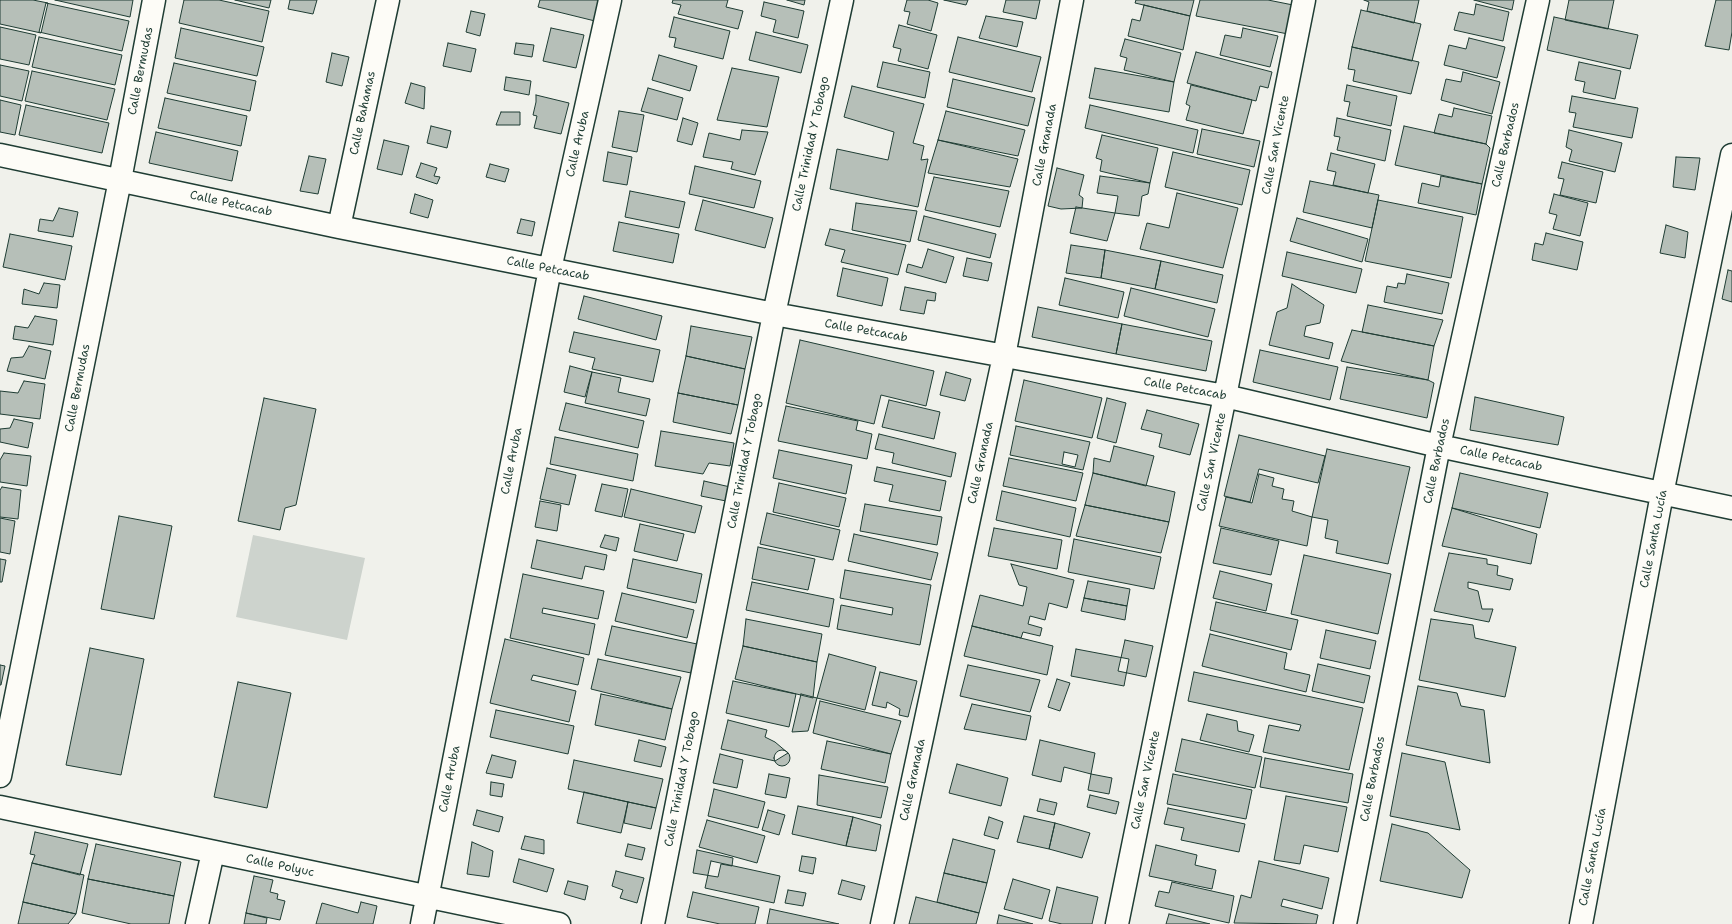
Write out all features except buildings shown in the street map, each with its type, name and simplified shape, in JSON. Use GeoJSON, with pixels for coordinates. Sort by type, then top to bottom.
{"type":"FeatureCollection","features":[{"type":"Feature","properties":{"kind":"street","name":"Calle Bermudas"},"geometry":{"type":"LineString","coordinates":[[0,776],[120,180],[154,0]]}},
{"type":"Feature","properties":{"kind":"street","name":"Calle Bahamas"},"geometry":{"type":"LineString","coordinates":[[339,227],[388,0]]}},
{"type":"Feature","properties":{"kind":"street","name":"Calle Aruba"},"geometry":{"type":"LineString","coordinates":[[422,924],[550,269],[610,0]]}},
{"type":"Feature","properties":{"kind":"street","name":"Calle Trinidad Y Tobago"},"geometry":{"type":"LineString","coordinates":[[653,924],[774,314],[842,0]]}},
{"type":"Feature","properties":{"kind":"street","name":"Calle Granada"},"geometry":{"type":"LineString","coordinates":[[882,924],[1004,356],[1072,0]]}},
{"type":"Feature","properties":{"kind":"street","name":"Calle San Vicente"},"geometry":{"type":"LineString","coordinates":[[1116,924],[1225,396],[1304,0]]}},
{"type":"Feature","properties":{"kind":"street","name":"Calle Barbados"},"geometry":{"type":"LineString","coordinates":[[1344,924],[1439,446],[1538,0]]}},
{"type":"Feature","properties":{"kind":"street","name":"Calle Santa Lucía"},"geometry":{"type":"LineString","coordinates":[[1581,924],[1662,494],[1732,155]]}},
{"type":"Feature","properties":{"kind":"street","name":"Calle Petcacab"},"geometry":{"type":"LineString","coordinates":[[0,156],[339,227],[774,314],[1225,396],[1439,446],[1732,508]]}},
{"type":"Feature","properties":{"kind":"street","name":"Calle Polyuc"},"geometry":{"type":"LineString","coordinates":[[0,807],[559,924]]}},
{"type":"Feature","properties":{"kind":"street"},"geometry":{"type":"LineString","coordinates":[[198,924],[213,852]]}},
{"type":"Feature","properties":{"kind":"shaded area"},"geometry":{"type":"Polygon","coordinates":[[[253,535],[365,558],[347,640],[236,617],[253,535]]]}}]}
